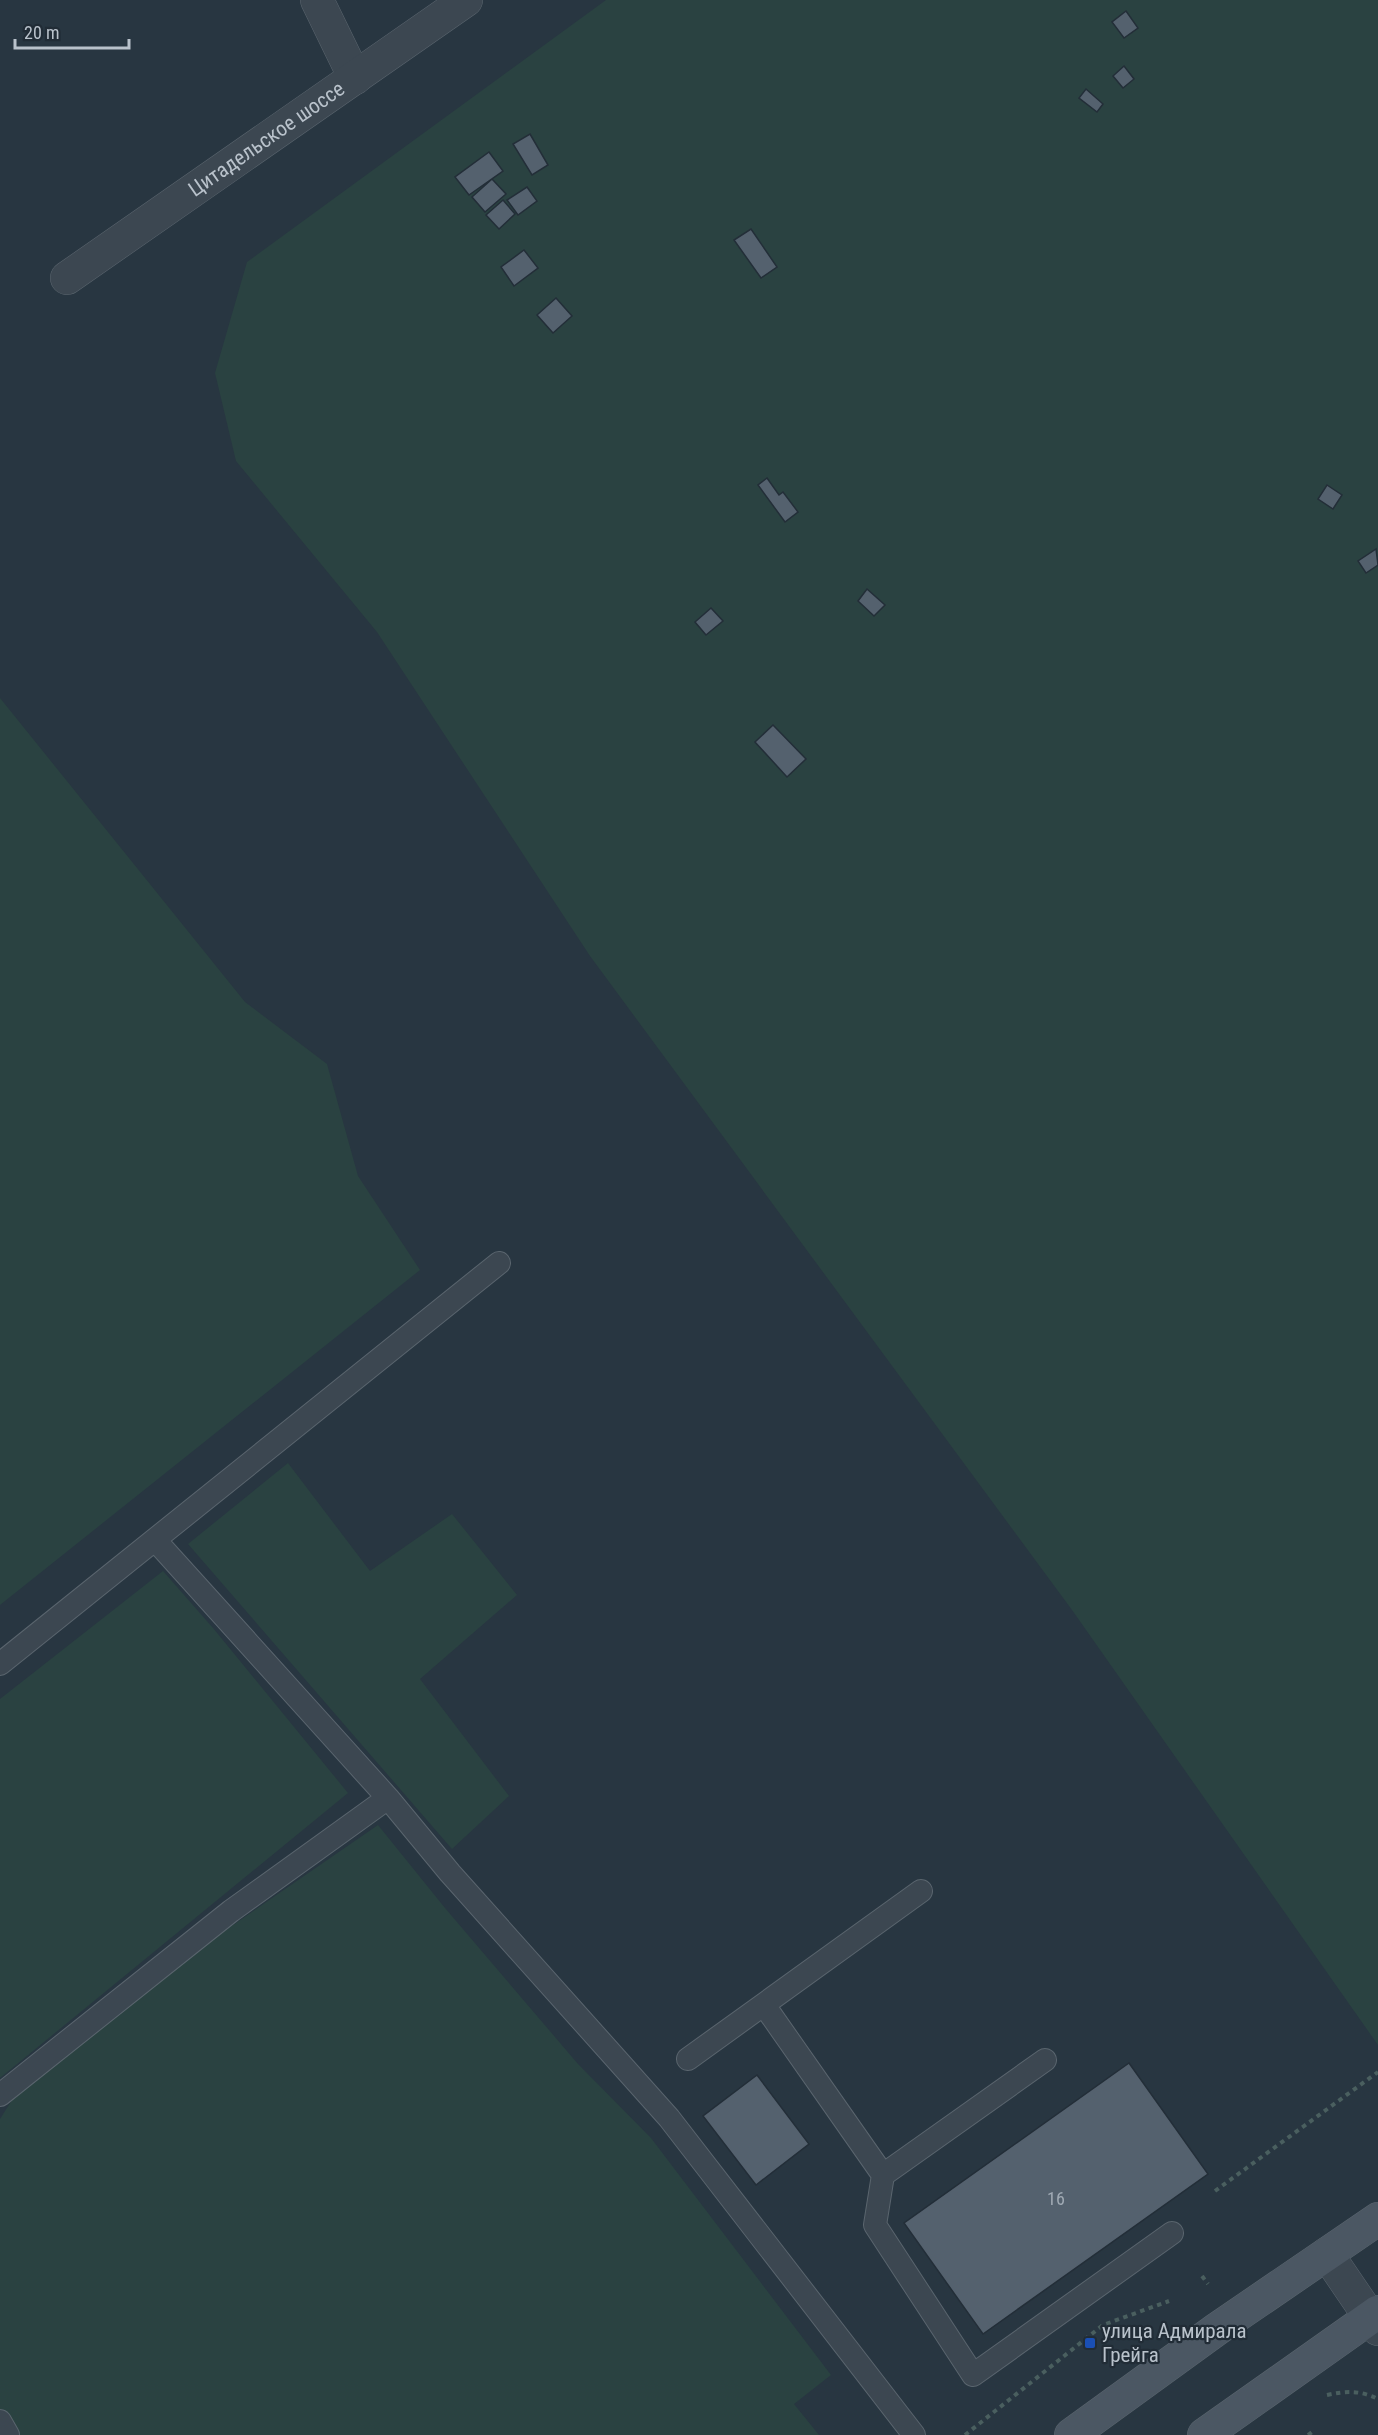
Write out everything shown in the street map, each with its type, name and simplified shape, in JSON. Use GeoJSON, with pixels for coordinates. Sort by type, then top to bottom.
{"type":"FeatureCollection","features":[{"type":"Feature","properties":{"kind":"main road"},"geometry":{"type":"LineString","coordinates":[[1071,2435],[1217,2329],[1378,2219]]}},
{"type":"Feature","properties":{"kind":"main road"},"geometry":{"type":"LineString","coordinates":[[1204,2435],[1376,2319]]}},
{"type":"Feature","properties":{"kind":"street"},"geometry":{"type":"LineString","coordinates":[[317,0],[355,78]]}},
{"type":"Feature","properties":{"kind":"street","name":"Цитадельское шоссе"},"geometry":{"type":"LineString","coordinates":[[67,278],[466,0]]}},
{"type":"Feature","properties":{"kind":"street"},"geometry":{"type":"LineString","coordinates":[[1327,2254],[1376,2319]]}},
{"type":"Feature","properties":{"kind":"lane"},"geometry":{"type":"LineString","coordinates":[[0,1664],[500,1263]]}},
{"type":"Feature","properties":{"kind":"lane"},"geometry":{"type":"LineString","coordinates":[[156,1541],[388,1798],[458,1882],[669,2118],[914,2435]]}},
{"type":"Feature","properties":{"kind":"lane"},"geometry":{"type":"LineString","coordinates":[[0,2095],[231,1911],[388,1798]]}},
{"type":"Feature","properties":{"kind":"lane"},"geometry":{"type":"LineString","coordinates":[[688,2059],[921,1892]]}},
{"type":"Feature","properties":{"kind":"lane"},"geometry":{"type":"LineString","coordinates":[[764,2005],[883,2175],[875,2225],[973,2375],[1172,2233]]}},
{"type":"Feature","properties":{"kind":"lane"},"geometry":{"type":"LineString","coordinates":[[883,2175],[1045,2060]]}},
{"type":"Feature","properties":{"kind":"lane"},"geometry":{"type":"LineString","coordinates":[[0,2421],[8,2435]]}},
{"type":"Feature","properties":{"kind":"path"},"geometry":{"type":"LineString","coordinates":[[1215,2191],[1378,2072]]}},
{"type":"Feature","properties":{"kind":"path"},"geometry":{"type":"LineString","coordinates":[[1202,2276],[1208,2284]]}},
{"type":"Feature","properties":{"kind":"path"},"geometry":{"type":"LineString","coordinates":[[965,2435],[1104,2325],[1169,2301]]}},
{"type":"Feature","properties":{"kind":"path"},"geometry":{"type":"LineString","coordinates":[[1318,2398],[1347,2390],[1378,2399]]}},
{"type":"Feature","properties":{"kind":"green space"},"geometry":{"type":"Polygon","coordinates":[[[606,0],[1378,0],[1378,2045],[1072,1610],[590,956],[377,632],[236,461],[215,373],[247,262],[606,0]]]}},
{"type":"Feature","properties":{"kind":"green space"},"geometry":{"type":"Polygon","coordinates":[[[0,698],[245,1002],[327,1064],[358,1176],[420,1270],[0,1605],[0,698]]]}},
{"type":"Feature","properties":{"kind":"green space"},"geometry":{"type":"Polygon","coordinates":[[[288,1463],[370,1571],[452,1514],[517,1595],[420,1679],[509,1796],[452,1849],[188,1544],[288,1463]]]}},
{"type":"Feature","properties":{"kind":"green space"},"geometry":{"type":"Polygon","coordinates":[[[163,1571],[213,1628],[348,1793],[0,2078],[0,1699],[163,1571]]]}},
{"type":"Feature","properties":{"kind":"green space"},"geometry":{"type":"Polygon","coordinates":[[[378,1825],[445,1908],[578,2064],[651,2138],[831,2375],[794,2404],[819,2435],[0,2435],[0,2119],[14,2097],[220,1934],[378,1825]]]}},
{"type":"Feature","properties":{"kind":"building"},"geometry":{"type":"Polygon","coordinates":[[[1126,11],[1138,28],[1124,38],[1112,22],[1126,11]]]}},
{"type":"Feature","properties":{"kind":"building"},"geometry":{"type":"Polygon","coordinates":[[[1124,66],[1134,79],[1123,88],[1113,76],[1124,66]]]}},
{"type":"Feature","properties":{"kind":"building"},"geometry":{"type":"Polygon","coordinates":[[[1086,89],[1103,104],[1097,112],[1079,98],[1086,89]]]}},
{"type":"Feature","properties":{"kind":"building"},"geometry":{"type":"Polygon","coordinates":[[[530,134],[548,165],[532,175],[513,144],[530,134]]]}},
{"type":"Feature","properties":{"kind":"building"},"geometry":{"type":"Polygon","coordinates":[[[489,152],[503,171],[469,195],[455,177],[489,152]]]}},
{"type":"Feature","properties":{"kind":"building"},"geometry":{"type":"Polygon","coordinates":[[[492,179],[506,194],[485,212],[472,197],[492,179]]]}},
{"type":"Feature","properties":{"kind":"building"},"geometry":{"type":"Polygon","coordinates":[[[527,187],[537,201],[518,215],[507,200],[527,187]]]}},
{"type":"Feature","properties":{"kind":"building"},"geometry":{"type":"Polygon","coordinates":[[[503,200],[515,214],[499,229],[486,215],[503,200]]]}},
{"type":"Feature","properties":{"kind":"building"},"geometry":{"type":"Polygon","coordinates":[[[751,229],[777,267],[761,278],[734,240],[751,229]]]}},
{"type":"Feature","properties":{"kind":"building"},"geometry":{"type":"Polygon","coordinates":[[[524,250],[538,268],[514,286],[501,267],[524,250]]]}},
{"type":"Feature","properties":{"kind":"building"},"geometry":{"type":"Polygon","coordinates":[[[556,298],[572,316],[553,333],[537,315],[556,298]]]}},
{"type":"Feature","properties":{"kind":"building"},"geometry":{"type":"Polygon","coordinates":[[[767,478],[779,495],[783,492],[798,512],[785,522],[758,485],[767,478]]]}},
{"type":"Feature","properties":{"kind":"building"},"geometry":{"type":"Polygon","coordinates":[[[1327,485],[1342,495],[1333,509],[1318,499],[1327,485]]]}},
{"type":"Feature","properties":{"kind":"building"},"geometry":{"type":"Polygon","coordinates":[[[1376,549],[1378,565],[1366,573],[1358,561],[1376,549]]]}},
{"type":"Feature","properties":{"kind":"building"},"geometry":{"type":"Polygon","coordinates":[[[867,589],[885,605],[874,616],[858,601],[867,589]]]}},
{"type":"Feature","properties":{"kind":"building"},"geometry":{"type":"Polygon","coordinates":[[[711,608],[723,621],[706,635],[695,622],[711,608]]]}},
{"type":"Feature","properties":{"kind":"building"},"geometry":{"type":"Polygon","coordinates":[[[773,725],[806,759],[787,777],[755,742],[773,725]]]}},
{"type":"Feature","properties":{"kind":"building"},"geometry":{"type":"Polygon","coordinates":[[[1129,2063],[1208,2174],[983,2334],[904,2223],[1129,2063]]]}},
{"type":"Feature","properties":{"kind":"building"},"geometry":{"type":"Polygon","coordinates":[[[757,2075],[809,2144],[756,2185],[703,2116],[757,2075]]]}},
{"type":"Feature","properties":{"kind":"place","name":"улица Адмирала Грейга"},"geometry":{"type":"Point","coordinates":[1090,2343]}}]}
